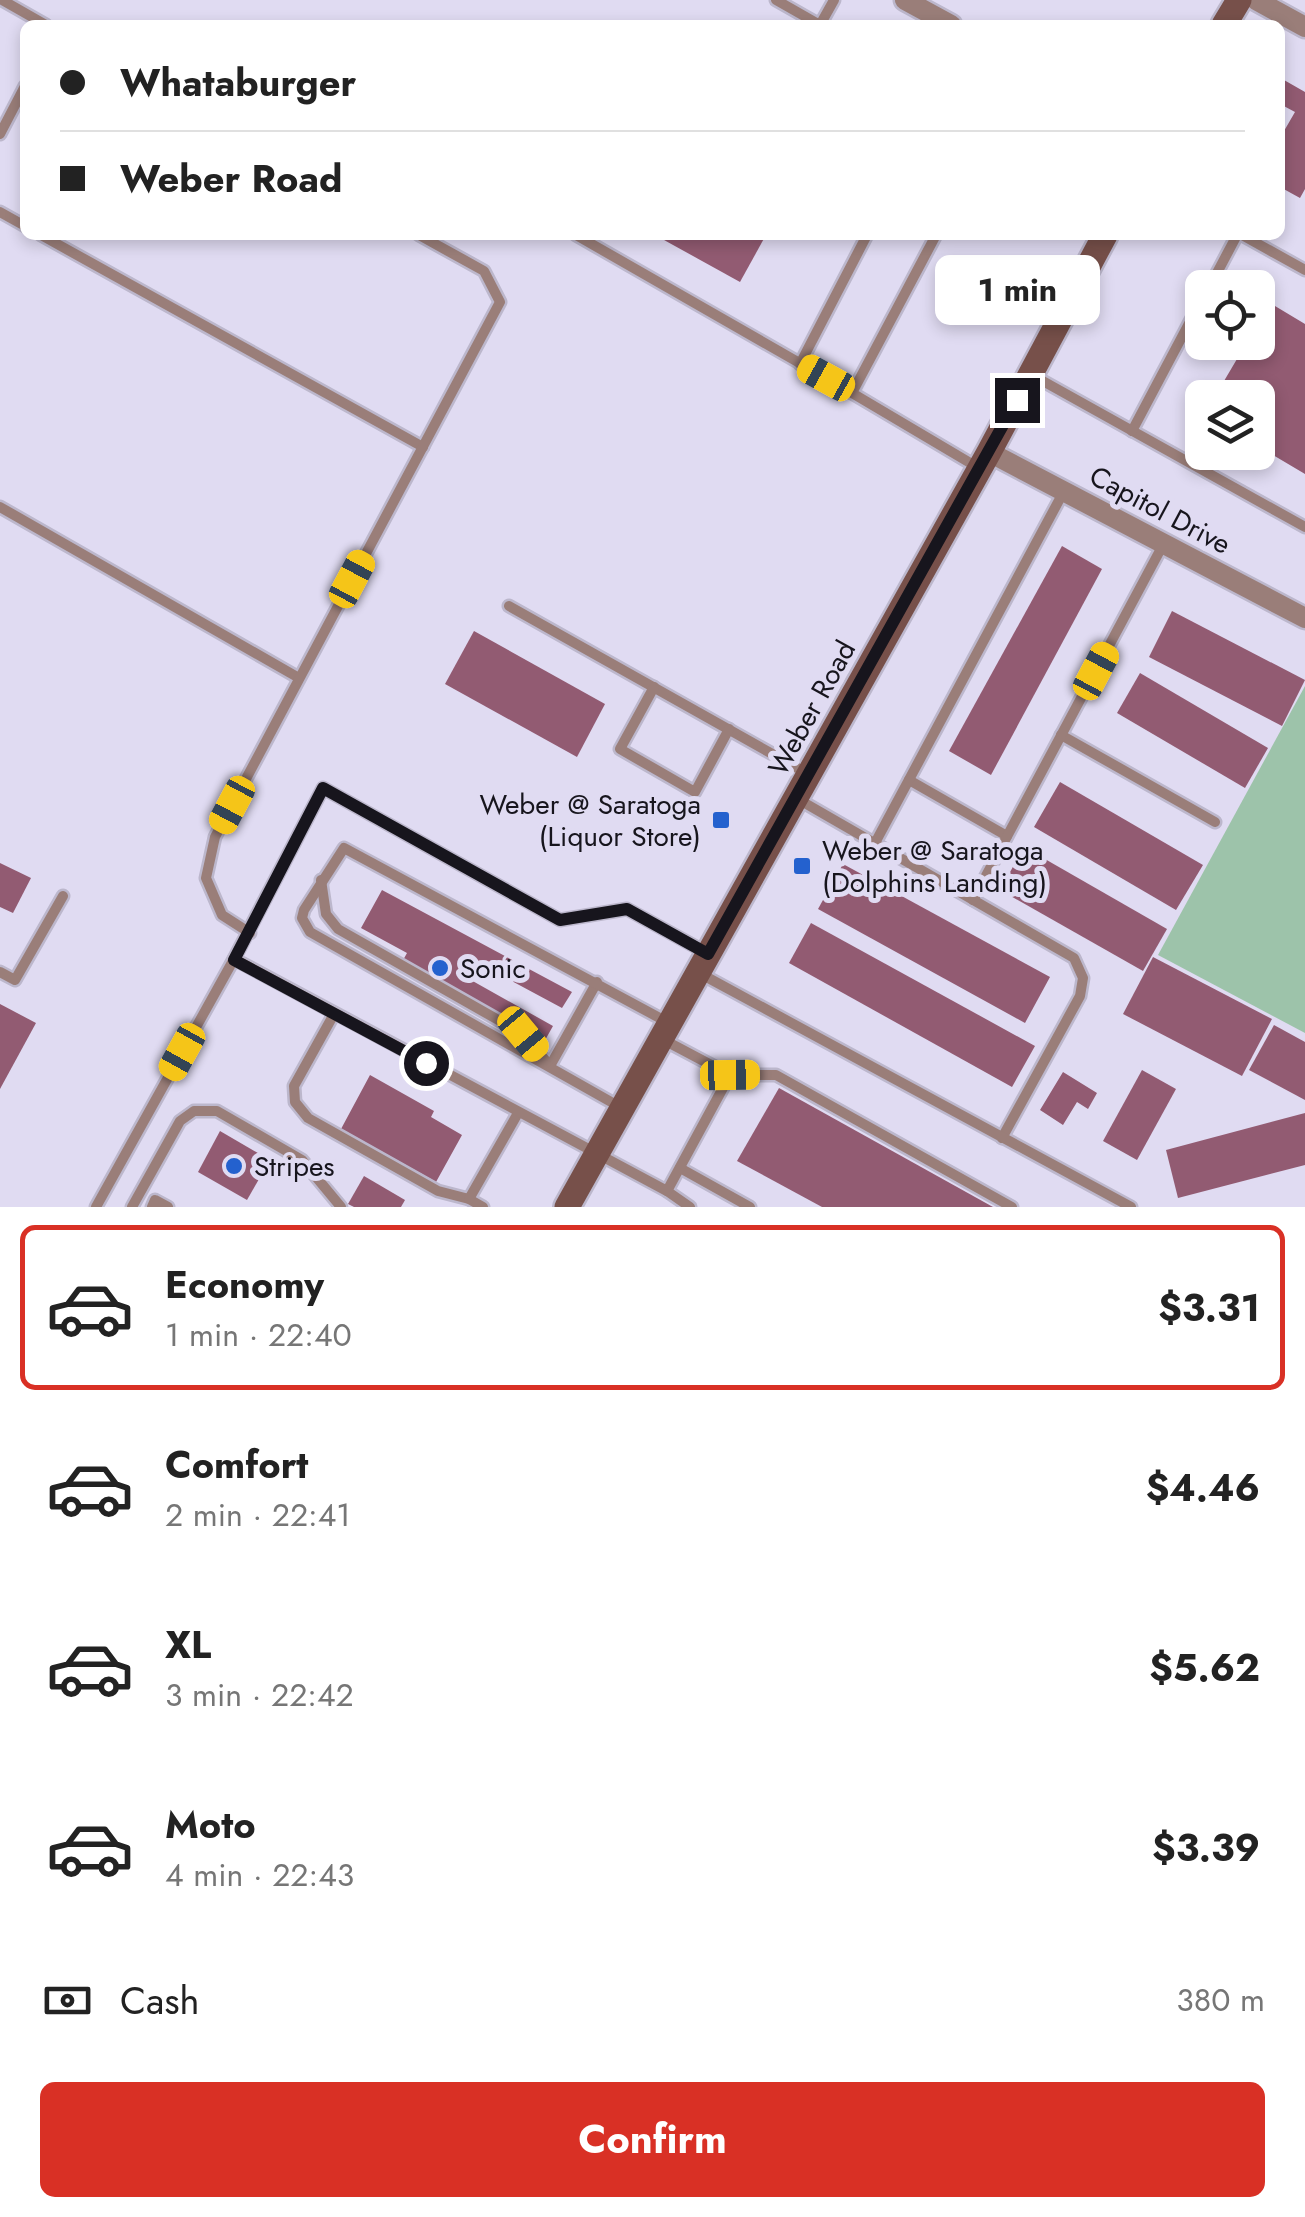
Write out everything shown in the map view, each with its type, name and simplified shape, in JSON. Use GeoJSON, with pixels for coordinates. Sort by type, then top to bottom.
{"type":"FeatureCollection","features":[{"type":"Feature","properties":{"kind":"main road","name":"Weber Road"},"geometry":{"type":"LineString","coordinates":[[567,1207],[985,460],[1102,240]]}},
{"type":"Feature","properties":{"kind":"street"},"geometry":{"type":"LineString","coordinates":[[905,0],[942,20]]}},
{"type":"Feature","properties":{"kind":"street"},"geometry":{"type":"LineString","coordinates":[[1256,0],[1305,27]]}},
{"type":"Feature","properties":{"kind":"street","name":"Capitol Drive"},"geometry":{"type":"LineString","coordinates":[[985,460],[1064,490],[1305,618]]}},
{"type":"Feature","properties":{"kind":"lane"},"geometry":{"type":"LineString","coordinates":[[2,0],[37,20]]}},
{"type":"Feature","properties":{"kind":"lane"},"geometry":{"type":"LineString","coordinates":[[776,0],[812,20]]}},
{"type":"Feature","properties":{"kind":"lane"},"geometry":{"type":"LineString","coordinates":[[0,134],[20,96]]}},
{"type":"Feature","properties":{"kind":"lane"},"geometry":{"type":"LineString","coordinates":[[49,240],[423,447]]}},
{"type":"Feature","properties":{"kind":"lane"},"geometry":{"type":"LineString","coordinates":[[250,933],[222,916],[206,878],[214,837],[500,302],[484,272],[429,240]]}},
{"type":"Feature","properties":{"kind":"lane"},"geometry":{"type":"LineString","coordinates":[[585,240],[852,394],[985,460]]}},
{"type":"Feature","properties":{"kind":"lane"},"geometry":{"type":"LineString","coordinates":[[800,364],[864,240]]}},
{"type":"Feature","properties":{"kind":"lane"},"geometry":{"type":"LineString","coordinates":[[852,394],[933,240]]}},
{"type":"Feature","properties":{"kind":"lane"},"geometry":{"type":"LineString","coordinates":[[1219,270],[1236,240]]}},
{"type":"Feature","properties":{"kind":"lane"},"geometry":{"type":"LineString","coordinates":[[1248,240],[1305,270]]}},
{"type":"Feature","properties":{"kind":"lane"},"geometry":{"type":"LineString","coordinates":[[1132,430],[1185,331]]}},
{"type":"Feature","properties":{"kind":"lane"},"geometry":{"type":"LineString","coordinates":[[1031,374],[1305,527]]}},
{"type":"Feature","properties":{"kind":"lane"},"geometry":{"type":"LineString","coordinates":[[874,843],[1064,490]]}},
{"type":"Feature","properties":{"kind":"lane"},"geometry":{"type":"LineString","coordinates":[[0,507],[299,678]]}},
{"type":"Feature","properties":{"kind":"lane"},"geometry":{"type":"LineString","coordinates":[[973,900],[1165,542]]}},
{"type":"Feature","properties":{"kind":"lane"},"geometry":{"type":"LineString","coordinates":[[509,606],[809,774]]}},
{"type":"Feature","properties":{"kind":"lane"},"geometry":{"type":"LineString","coordinates":[[654,687],[620,749],[695,792],[730,730]]}},
{"type":"Feature","properties":{"kind":"lane"},"geometry":{"type":"LineString","coordinates":[[1061,735],[1215,822]]}},
{"type":"Feature","properties":{"kind":"lane"},"geometry":{"type":"LineString","coordinates":[[909,780],[1008,836]]}},
{"type":"Feature","properties":{"kind":"lane"},"geometry":{"type":"LineString","coordinates":[[96,1207],[250,933],[323,788],[560,920],[627,909],[703,963],[1002,1138],[1130,1207]]}},
{"type":"Feature","properties":{"kind":"lane"},"geometry":{"type":"LineString","coordinates":[[796,798],[1074,958],[1083,978],[1080,996],[1002,1138]]}},
{"type":"Feature","properties":{"kind":"lane"},"geometry":{"type":"LineString","coordinates":[[622,1108],[310,932],[302,918],[321,880],[344,848],[597,982],[730,1075],[776,1074],[1012,1207]]}},
{"type":"Feature","properties":{"kind":"lane"},"geometry":{"type":"LineString","coordinates":[[321,880],[326,914],[338,929],[523,1034],[550,1066]]}},
{"type":"Feature","properties":{"kind":"lane"},"geometry":{"type":"LineString","coordinates":[[0,972],[15,980],[63,896]]}},
{"type":"Feature","properties":{"kind":"lane"},"geometry":{"type":"LineString","coordinates":[[234,960],[690,1207]]}},
{"type":"Feature","properties":{"kind":"lane"},"geometry":{"type":"LineString","coordinates":[[550,1066],[597,982]]}},
{"type":"Feature","properties":{"kind":"lane"},"geometry":{"type":"LineString","coordinates":[[334,1014],[294,1086],[295,1102],[308,1118],[438,1191],[469,1199],[482,1207]]}},
{"type":"Feature","properties":{"kind":"lane"},"geometry":{"type":"LineString","coordinates":[[667,1192],[730,1075]]}},
{"type":"Feature","properties":{"kind":"lane"},"geometry":{"type":"LineString","coordinates":[[132,1207],[180,1121],[194,1111],[216,1111],[302,1160],[341,1207]]}},
{"type":"Feature","properties":{"kind":"lane"},"geometry":{"type":"LineString","coordinates":[[469,1199],[518,1112]]}},
{"type":"Feature","properties":{"kind":"lane"},"geometry":{"type":"LineString","coordinates":[[680,1168],[750,1207]]}},
{"type":"Feature","properties":{"kind":"lane"},"geometry":{"type":"LineString","coordinates":[[140,1192],[154,1204],[168,1207]]}},
{"type":"Feature","properties":{"kind":"green space"},"geometry":{"type":"Polygon","coordinates":[[[1305,686],[1305,1033],[1158,955],[1305,686]]]}},
{"type":"Feature","properties":{"kind":"building"},"geometry":{"type":"Polygon","coordinates":[[[1285,81],[1305,92],[1305,189],[1300,198],[1285,190],[1285,129],[1295,112],[1285,107],[1285,81]]]}},
{"type":"Feature","properties":{"kind":"building"},"geometry":{"type":"Polygon","coordinates":[[[664,240],[763,240],[740,282],[664,240]]]}},
{"type":"Feature","properties":{"kind":"building"},"geometry":{"type":"Polygon","coordinates":[[[1275,306],[1305,324],[1305,474],[1275,456],[1275,380],[1225,380],[1236,360],[1275,360],[1275,306]]]}},
{"type":"Feature","properties":{"kind":"building"},"geometry":{"type":"Polygon","coordinates":[[[1062,546],[1102,569],[991,775],[949,751],[1062,546]]]}},
{"type":"Feature","properties":{"kind":"building"},"geometry":{"type":"Polygon","coordinates":[[[1172,611],[1305,680],[1282,726],[1149,657],[1172,611]]]}},
{"type":"Feature","properties":{"kind":"building"},"geometry":{"type":"Polygon","coordinates":[[[474,631],[605,704],[577,757],[445,684],[474,631]]]}},
{"type":"Feature","properties":{"kind":"building"},"geometry":{"type":"Polygon","coordinates":[[[1140,673],[1268,748],[1245,788],[1117,713],[1140,673]]]}},
{"type":"Feature","properties":{"kind":"building"},"geometry":{"type":"Polygon","coordinates":[[[1060,782],[1203,865],[1176,910],[1034,827],[1060,782]]]}},
{"type":"Feature","properties":{"kind":"building"},"geometry":{"type":"Polygon","coordinates":[[[1024,847],[1167,929],[1143,971],[1000,890],[1024,847]]]}},
{"type":"Feature","properties":{"kind":"building"},"geometry":{"type":"Polygon","coordinates":[[[0,863],[31,878],[13,913],[0,907],[0,863]]]}},
{"type":"Feature","properties":{"kind":"building"},"geometry":{"type":"Polygon","coordinates":[[[843,864],[1050,977],[1025,1023],[818,909],[843,864]]]}},
{"type":"Feature","properties":{"kind":"building","name":"Sonic"},"geometry":{"type":"Polygon","coordinates":[[[382,890],[572,992],[562,1008],[471,959],[462,975],[553,1026],[544,1042],[402,962],[407,953],[361,928],[382,890]]]}},
{"type":"Feature","properties":{"kind":"building"},"geometry":{"type":"Polygon","coordinates":[[[811,923],[1035,1046],[1012,1087],[789,963],[811,923]]]}},
{"type":"Feature","properties":{"kind":"building"},"geometry":{"type":"Polygon","coordinates":[[[1153,957],[1272,1019],[1242,1076],[1123,1014],[1153,957]]]}},
{"type":"Feature","properties":{"kind":"building"},"geometry":{"type":"Polygon","coordinates":[[[0,1004],[36,1023],[0,1089],[0,1004]]]}},
{"type":"Feature","properties":{"kind":"building"},"geometry":{"type":"Polygon","coordinates":[[[1274,1025],[1305,1042],[1305,1100],[1249,1070],[1274,1025]]]}},
{"type":"Feature","properties":{"kind":"building"},"geometry":{"type":"Polygon","coordinates":[[[1142,1070],[1176,1089],[1137,1160],[1103,1141],[1142,1070]]]}},
{"type":"Feature","properties":{"kind":"building"},"geometry":{"type":"Polygon","coordinates":[[[1063,1072],[1097,1093],[1088,1109],[1077,1102],[1063,1125],[1040,1110],[1063,1072]]]}},
{"type":"Feature","properties":{"kind":"building"},"geometry":{"type":"Polygon","coordinates":[[[370,1075],[434,1111],[431,1117],[462,1135],[436,1182],[341,1129],[370,1075]]]}},
{"type":"Feature","properties":{"kind":"building"},"geometry":{"type":"Polygon","coordinates":[[[779,1088],[993,1207],[822,1207],[737,1161],[779,1088]]]}},
{"type":"Feature","properties":{"kind":"building"},"geometry":{"type":"Polygon","coordinates":[[[1305,1113],[1305,1165],[1178,1198],[1166,1150],[1305,1113]]]}},
{"type":"Feature","properties":{"kind":"building","name":"Stripes"},"geometry":{"type":"Polygon","coordinates":[[[220,1131],[270,1160],[247,1200],[198,1172],[220,1131]]]}},
{"type":"Feature","properties":{"kind":"building"},"geometry":{"type":"Polygon","coordinates":[[[364,1176],[405,1200],[401,1207],[348,1204],[364,1176]]]}},
{"type":"Feature","properties":{"kind":"place","name":"Weber @ Saratoga (Liquor Store)"},"geometry":{"type":"Point","coordinates":[721,820]}},
{"type":"Feature","properties":{"kind":"place","name":"Weber @ Saratoga (Dolphins Landing)"},"geometry":{"type":"Point","coordinates":[802,866]}},
{"type":"Feature","properties":{"kind":"place","name":"Sonic"},"geometry":{"type":"Point","coordinates":[440,968]}},
{"type":"Feature","properties":{"kind":"place","name":"Stripes"},"geometry":{"type":"Point","coordinates":[234,1166]}},
{"type":"Feature","properties":{"kind":"route"},"geometry":{"type":"LineString","coordinates":[[426,1063],[234,960],[323,788],[560,920],[627,909],[708,954],[1017,400]]}}]}
